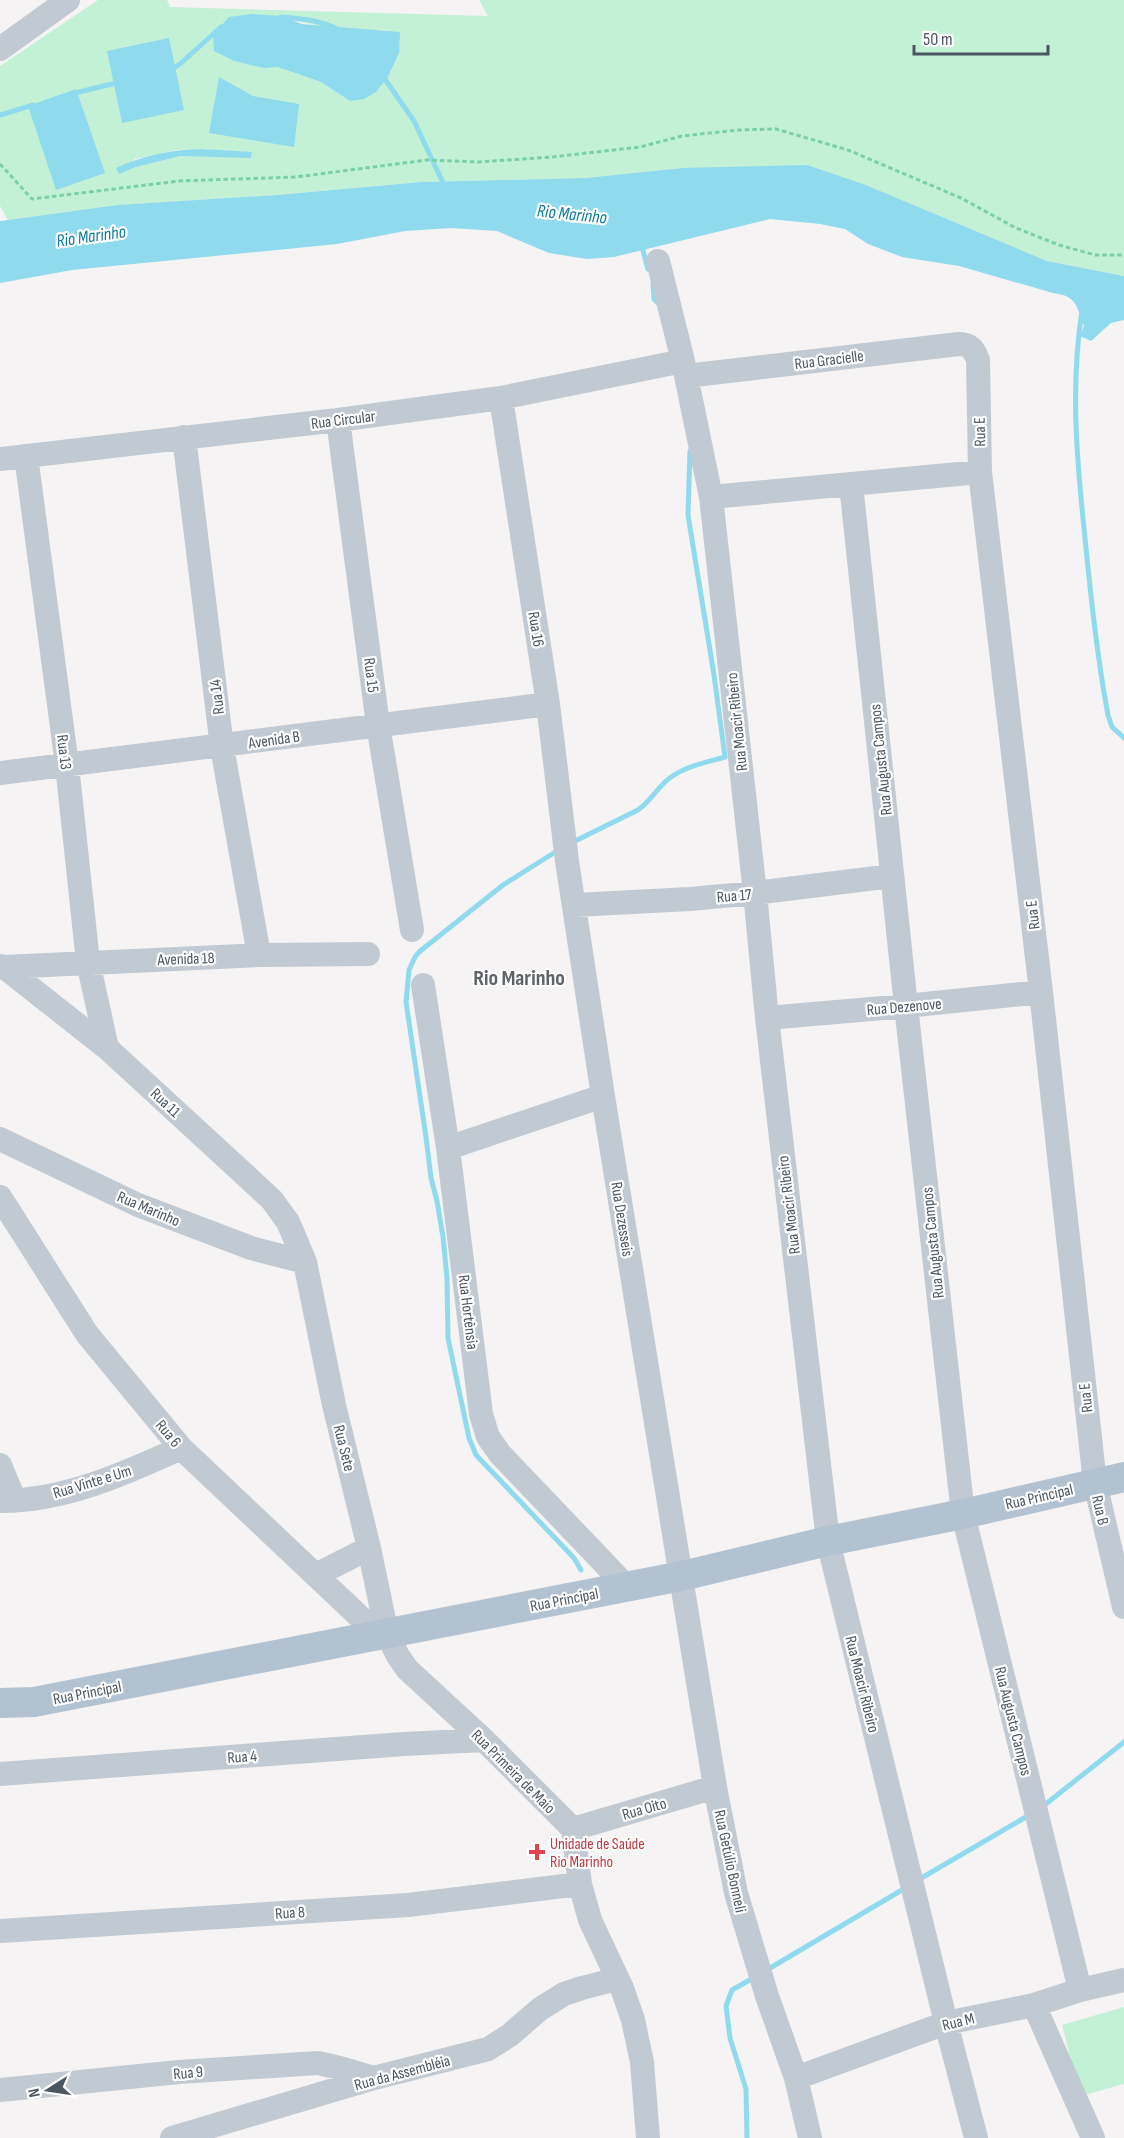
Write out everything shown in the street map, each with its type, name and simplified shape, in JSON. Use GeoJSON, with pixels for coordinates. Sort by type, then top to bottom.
{"type":"FeatureCollection","features":[{"type":"Feature","properties":{"kind":"main road","name":"Rua Principal"},"geometry":{"type":"LineString","coordinates":[[5,1708],[682,1576],[828,1541],[963,1514],[1124,1477]]}},
{"type":"Feature","properties":{"kind":"street"},"geometry":{"type":"LineString","coordinates":[[0,49],[68,0]]}},
{"type":"Feature","properties":{"kind":"street","name":"Rua Moacir Ribeiro"},"geometry":{"type":"LineString","coordinates":[[658,261],[677,366],[711,497],[767,1018],[828,1541],[976,2138]]}},
{"type":"Feature","properties":{"kind":"street","name":"Rua Gracielle"},"geometry":{"type":"LineString","coordinates":[[677,366],[959,344],[971,347]]}},
{"type":"Feature","properties":{"kind":"street","name":"Rua E"},"geometry":{"type":"LineString","coordinates":[[971,347],[978,360],[980,472],[1041,992],[1095,1483]]}},
{"type":"Feature","properties":{"kind":"street","name":"Rua Circular"},"geometry":{"type":"LineString","coordinates":[[0,459],[339,420],[501,398],[677,366]]}},
{"type":"Feature","properties":{"kind":"street","name":"Rua 16"},"geometry":{"type":"LineString","coordinates":[[501,398],[548,704],[567,861]]}},
{"type":"Feature","properties":{"kind":"street","name":"Rua 15"},"geometry":{"type":"LineString","coordinates":[[339,420],[378,726],[412,930]]}},
{"type":"Feature","properties":{"kind":"street","name":"Rua 14"},"geometry":{"type":"LineString","coordinates":[[184,437],[222,747],[259,955]]}},
{"type":"Feature","properties":{"kind":"street","name":"Rua 13"},"geometry":{"type":"LineString","coordinates":[[26,456],[67,765],[88,962],[107,1048]]}},
{"type":"Feature","properties":{"kind":"street"},"geometry":{"type":"LineString","coordinates":[[711,497],[980,472]]}},
{"type":"Feature","properties":{"kind":"street","name":"Rua Augusta Campos"},"geometry":{"type":"LineString","coordinates":[[851,484],[963,1514],[1080,1990]]}},
{"type":"Feature","properties":{"kind":"street","name":"Avenida B"},"geometry":{"type":"LineString","coordinates":[[0,773],[222,747],[548,704]]}},
{"type":"Feature","properties":{"kind":"street","name":"Rua Dezesseis"},"geometry":{"type":"LineString","coordinates":[[567,861],[682,1576]]}},
{"type":"Feature","properties":{"kind":"street","name":"Rua 17"},"geometry":{"type":"LineString","coordinates":[[575,904],[690,899],[892,876]]}},
{"type":"Feature","properties":{"kind":"street","name":"Avenida 18"},"geometry":{"type":"LineString","coordinates":[[2,966],[259,955],[369,954]]}},
{"type":"Feature","properties":{"kind":"street","name":"Rua 11"},"geometry":{"type":"LineString","coordinates":[[2,966],[107,1048],[272,1200],[288,1222],[304,1262]]}},
{"type":"Feature","properties":{"kind":"street","name":"Rua Hortênsia"},"geometry":{"type":"LineString","coordinates":[[423,985],[448,1148],[482,1414],[488,1437],[500,1454],[626,1586]]}},
{"type":"Feature","properties":{"kind":"street","name":"Rua Dezenove"},"geometry":{"type":"LineString","coordinates":[[767,1018],[1041,992]]}},
{"type":"Feature","properties":{"kind":"street"},"geometry":{"type":"LineString","coordinates":[[448,1148],[603,1096]]}},
{"type":"Feature","properties":{"kind":"street","name":"Rua Marinho"},"geometry":{"type":"LineString","coordinates":[[0,1139],[138,1205],[251,1248],[304,1262]]}},
{"type":"Feature","properties":{"kind":"street","name":"Rua 6"},"geometry":{"type":"LineString","coordinates":[[0,1197],[87,1334],[181,1448],[316,1575],[383,1634]]}},
{"type":"Feature","properties":{"kind":"street","name":"Rua Sete"},"geometry":{"type":"LineString","coordinates":[[304,1262],[334,1405],[369,1548],[383,1634]]}},
{"type":"Feature","properties":{"kind":"street","name":"Rua Vinte e Um"},"geometry":{"type":"LineString","coordinates":[[7,1501],[69,1491],[122,1475],[181,1448]]}},
{"type":"Feature","properties":{"kind":"street"},"geometry":{"type":"LineString","coordinates":[[0,1465],[7,1501]]}},
{"type":"Feature","properties":{"kind":"street","name":"Rua B"},"geometry":{"type":"LineString","coordinates":[[1095,1483],[1124,1607]]}},
{"type":"Feature","properties":{"kind":"street"},"geometry":{"type":"LineString","coordinates":[[316,1575],[369,1548]]}},
{"type":"Feature","properties":{"kind":"street","name":"Rua Getúlio Bonneli"},"geometry":{"type":"LineString","coordinates":[[682,1576],[715,1787],[736,1893],[767,1996],[796,2078],[810,2138]]}},
{"type":"Feature","properties":{"kind":"street","name":"Rua Primeira de Maio"},"geometry":{"type":"LineString","coordinates":[[383,1634],[407,1669],[484,1740],[573,1828]]}},
{"type":"Feature","properties":{"kind":"street","name":"Rua 4"},"geometry":{"type":"LineString","coordinates":[[0,1774],[484,1740]]}},
{"type":"Feature","properties":{"kind":"street","name":"Rua Oito"},"geometry":{"type":"LineString","coordinates":[[573,1828],[715,1787]]}},
{"type":"Feature","properties":{"kind":"street"},"geometry":{"type":"LineString","coordinates":[[573,1828],[580,1884],[590,1920],[633,2020],[642,2062],[648,2138]]}},
{"type":"Feature","properties":{"kind":"street","name":"Rua 8"},"geometry":{"type":"LineString","coordinates":[[0,1931],[408,1905],[580,1884]]}},
{"type":"Feature","properties":{"kind":"street","name":"Rua da Assembléia"},"geometry":{"type":"LineString","coordinates":[[172,2138],[374,2078],[488,2049],[510,2036],[540,2009],[564,1994],[617,1979]]}},
{"type":"Feature","properties":{"kind":"street","name":"Rua M"},"geometry":{"type":"LineString","coordinates":[[796,2078],[946,2023],[1034,2005],[1080,1990],[1124,1980]]}},
{"type":"Feature","properties":{"kind":"street"},"geometry":{"type":"LineString","coordinates":[[1034,2005],[1093,2138]]}},
{"type":"Feature","properties":{"kind":"street","name":"Rua 9"},"geometry":{"type":"LineString","coordinates":[[0,2090],[210,2070],[318,2063],[374,2078]]}},
{"type":"Feature","properties":{"kind":"path"},"geometry":{"type":"LineString","coordinates":[[0,164],[32,199],[179,182],[296,177],[427,160],[479,162],[552,157],[640,147],[682,136],[738,130],[776,129],[848,150],[961,198],[1016,228],[1059,245],[1095,255],[1124,255]]}},
{"type":"Feature","properties":{"kind":"green space"},"geometry":{"type":"Polygon","coordinates":[[[98,0],[167,0],[170,7],[488,16],[479,0],[1124,0],[1124,276],[1047,261],[866,185],[682,168],[585,178],[421,182],[277,195],[117,205],[8,220],[0,206],[0,66],[98,0]],[[281,16],[213,35],[215,51],[234,61],[277,67],[321,82],[350,101],[376,92],[388,77],[399,53],[386,30],[333,28],[281,16]],[[219,78],[210,133],[253,96],[219,78]],[[201,149],[177,150],[135,159],[119,174],[136,167],[181,156],[252,153],[201,149]]]}},
{"type":"Feature","properties":{"kind":"green space"},"geometry":{"type":"Polygon","coordinates":[[[1124,2007],[1124,2084],[1080,2096],[1062,2025],[1124,2007]]]}},
{"type":"Feature","properties":{"kind":"water"},"geometry":{"type":"Polygon","coordinates":[[[252,14],[281,16],[302,24],[400,32],[399,53],[388,77],[376,92],[364,99],[350,101],[321,82],[277,67],[264,68],[234,61],[214,51],[213,35],[229,17],[252,14]]]}},
{"type":"Feature","properties":{"kind":"water"},"geometry":{"type":"Polygon","coordinates":[[[169,38],[184,110],[122,123],[107,51],[169,38]]]}},
{"type":"Feature","properties":{"kind":"water"},"geometry":{"type":"Polygon","coordinates":[[[219,77],[253,96],[299,104],[294,147],[209,133],[219,77]]]}},
{"type":"Feature","properties":{"kind":"water"},"geometry":{"type":"Polygon","coordinates":[[[76,89],[105,173],[56,190],[28,106],[76,89]]]}},
{"type":"Feature","properties":{"kind":"water"},"geometry":{"type":"Polygon","coordinates":[[[201,149],[252,152],[251,158],[181,156],[136,167],[119,174],[116,168],[158,154],[201,149]]]}},
{"type":"Feature","properties":{"kind":"water"},"geometry":{"type":"Polygon","coordinates":[[[807,165],[866,185],[1047,261],[1124,276],[1124,320],[1111,323],[1091,341],[1080,336],[1084,326],[1077,307],[1067,296],[959,266],[902,257],[868,244],[845,229],[770,219],[614,257],[587,259],[549,253],[497,231],[451,228],[405,231],[337,244],[72,270],[0,283],[0,221],[117,205],[277,195],[421,182],[585,178],[682,168],[807,165]]]}},
{"type":"Feature","properties":{"kind":"waterway"},"geometry":{"type":"LineString","coordinates":[[281,17],[318,22],[339,30]]}},
{"type":"Feature","properties":{"kind":"waterway"},"geometry":{"type":"LineString","coordinates":[[169,71],[221,27]]}},
{"type":"Feature","properties":{"kind":"waterway"},"geometry":{"type":"LineString","coordinates":[[382,75],[414,121],[445,187]]}},
{"type":"Feature","properties":{"kind":"waterway"},"geometry":{"type":"LineString","coordinates":[[71,94],[120,82]]}},
{"type":"Feature","properties":{"kind":"waterway"},"geometry":{"type":"LineString","coordinates":[[0,115],[33,105]]}},
{"type":"Feature","properties":{"kind":"waterway"},"geometry":{"type":"LineString","coordinates":[[641,243],[648,269]]}},
{"type":"Feature","properties":{"kind":"waterway"},"geometry":{"type":"LineString","coordinates":[[653,283],[654,299],[660,305]]}},
{"type":"Feature","properties":{"kind":"waterway"},"geometry":{"type":"LineString","coordinates":[[1082,311],[1076,368],[1077,453],[1082,510],[1095,627],[1108,715],[1112,727],[1124,738]]}},
{"type":"Feature","properties":{"kind":"waterway"},"geometry":{"type":"LineString","coordinates":[[571,843],[638,810],[677,773],[725,757],[688,515],[690,451]]}},
{"type":"Feature","properties":{"kind":"waterway"},"geometry":{"type":"LineString","coordinates":[[560,849],[503,885],[419,952],[409,970],[406,1002],[431,1178],[443,1237],[447,1278],[448,1338],[469,1438],[476,1455],[574,1558],[581,1570]]}},
{"type":"Feature","properties":{"kind":"waterway"},"geometry":{"type":"LineString","coordinates":[[1042,1807],[1124,1742]]}},
{"type":"Feature","properties":{"kind":"waterway"},"geometry":{"type":"LineString","coordinates":[[918,1880],[1031,1814]]}},
{"type":"Feature","properties":{"kind":"waterway"},"geometry":{"type":"LineString","coordinates":[[765,1971],[907,1887]]}},
{"type":"Feature","properties":{"kind":"waterway"},"geometry":{"type":"LineString","coordinates":[[747,2138],[746,2089],[730,2038],[726,2006],[732,1990],[755,1977]]}},
{"type":"Feature","properties":{"kind":"place","name":"Unidade de Saúde Rio Marinho"},"geometry":{"type":"Point","coordinates":[537,1852]}},
{"type":"Feature","properties":{"kind":"district","name":"Rio Marinho"},"geometry":{"type":"Point","coordinates":[519,977]}}]}
